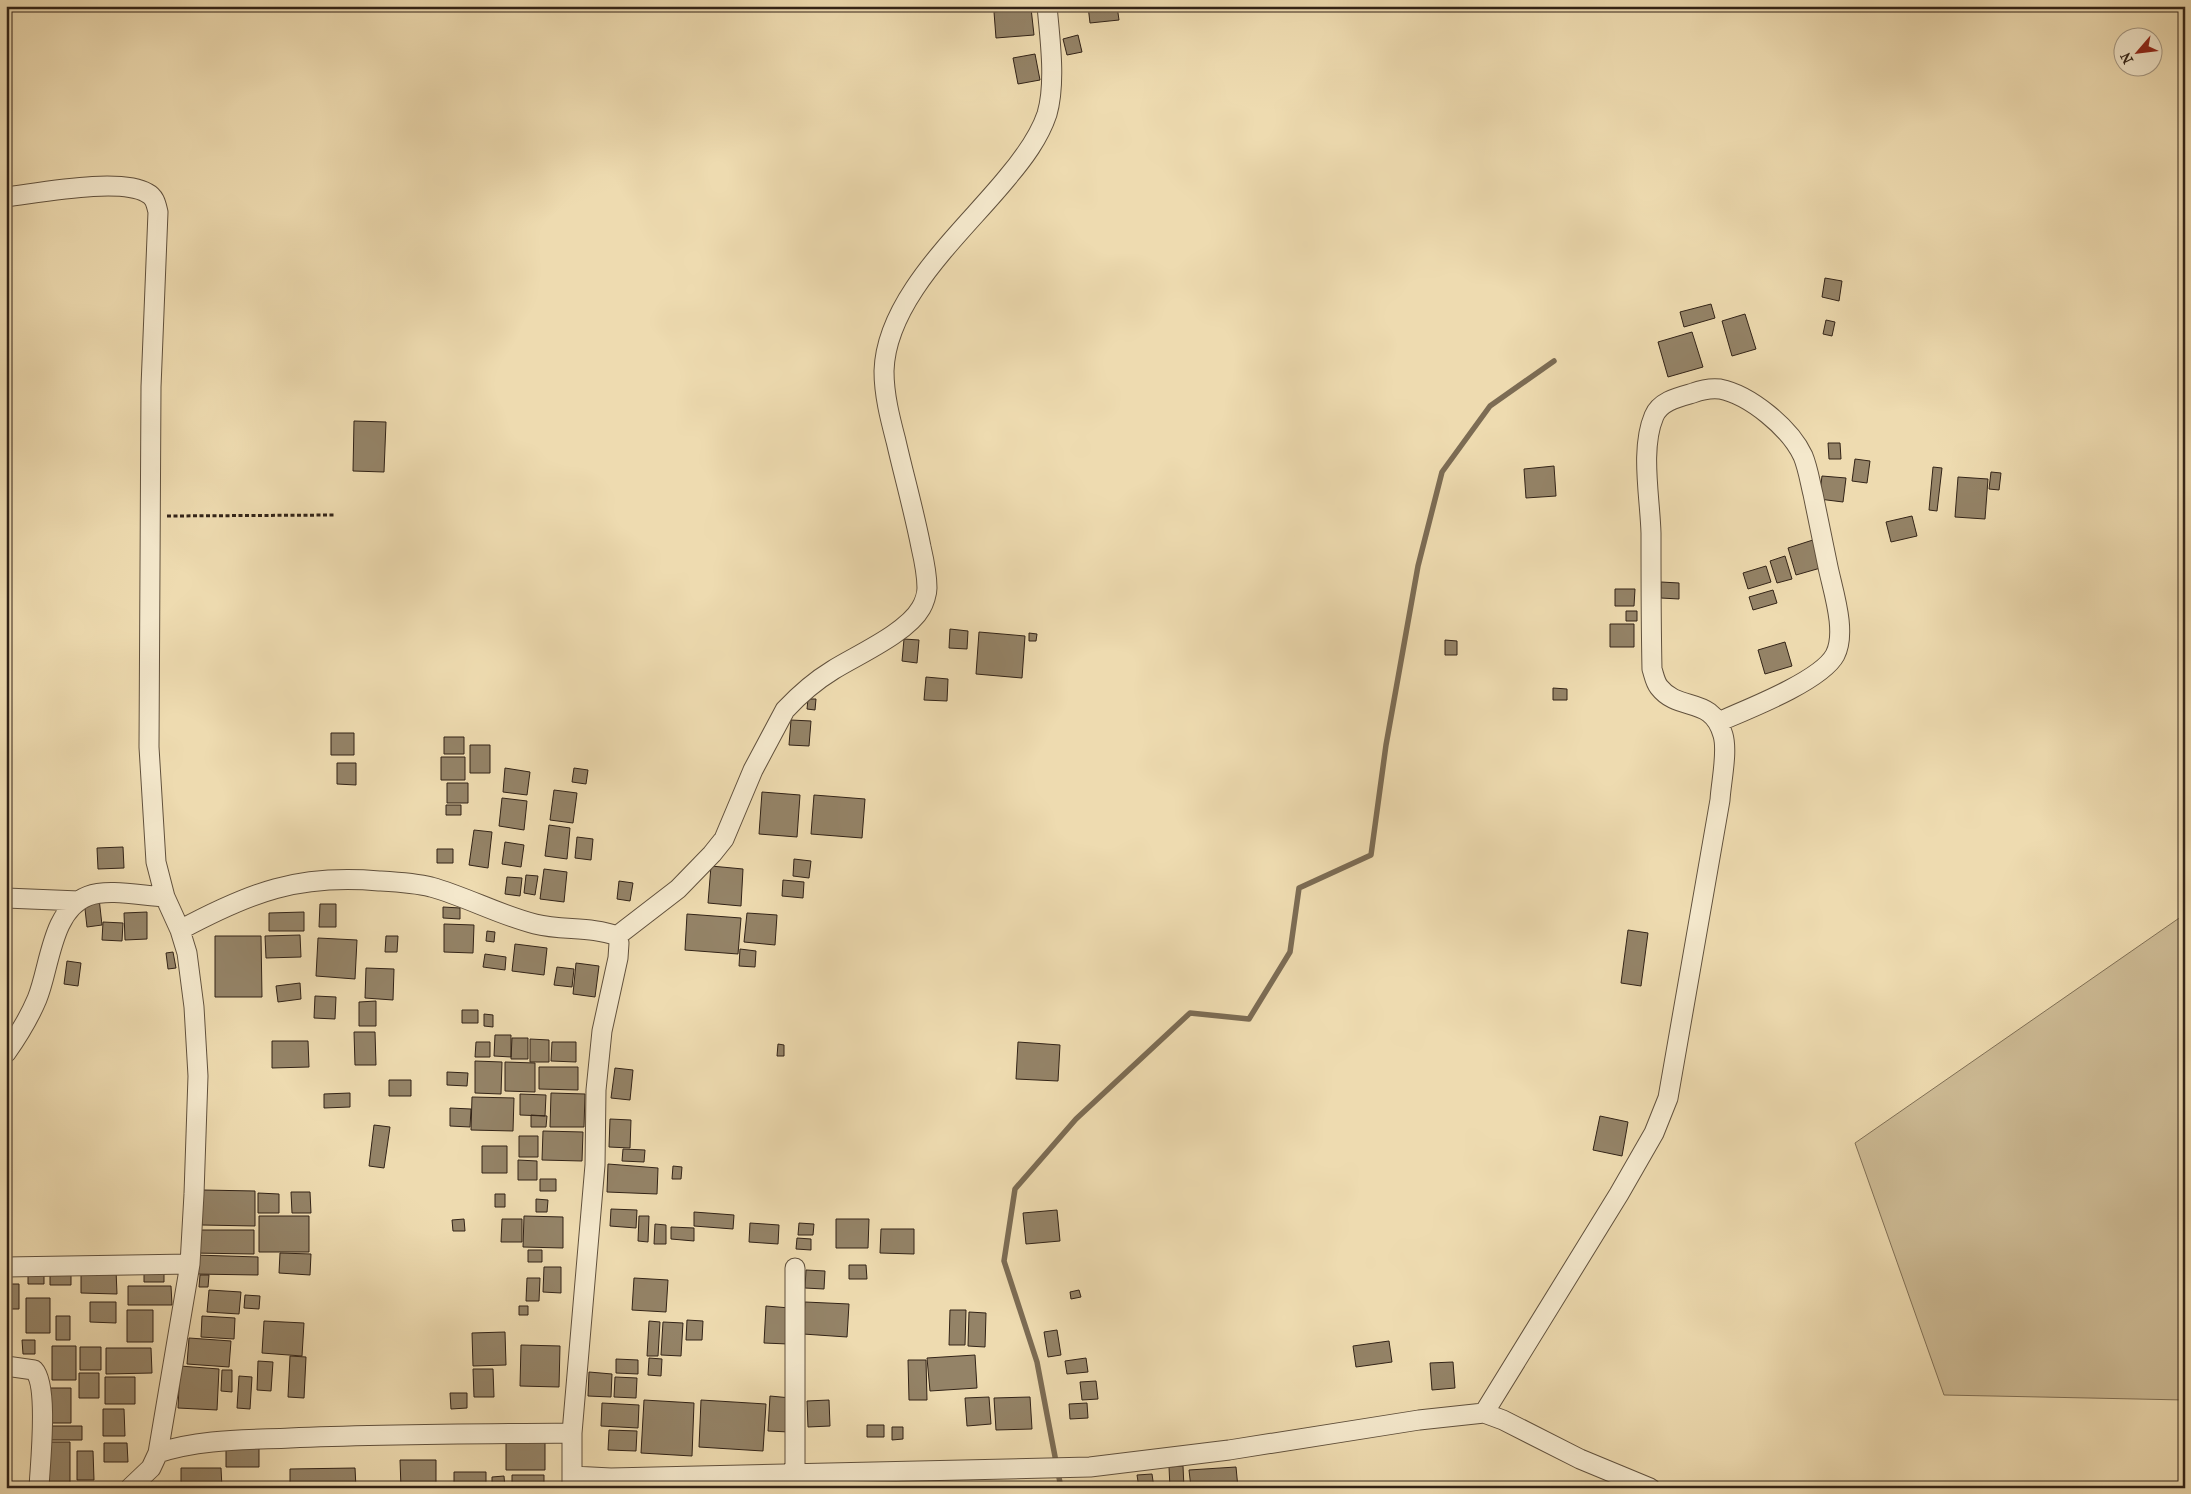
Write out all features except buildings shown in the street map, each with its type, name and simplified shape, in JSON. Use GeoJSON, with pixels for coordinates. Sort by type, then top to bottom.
{"type":"FeatureCollection","features":[{"type":"Feature","properties":{"kind":"street"},"geometry":{"type":"LineString","coordinates":[[617,936],[678,889],[724,839],[753,770],[785,710],[792,702],[832,670],[890,636],[912,619],[921,608],[927,590],[924,562],[915,515],[887,404],[884,370],[888,344],[896,321],[913,289],[1018,164],[1043,125],[1050,94],[1050,44],[1047,6]]}},
{"type":"Feature","properties":{"kind":"street"},"geometry":{"type":"LineString","coordinates":[[6,197],[94,187],[122,186],[139,189],[149,194],[155,200],[158,212],[151,387],[148,645],[149,747],[156,862],[165,898],[180,930],[187,953],[192,990],[198,1076],[190,1264],[158,1453],[151,1468],[130,1488]]}},
{"type":"Feature","properties":{"kind":"street"},"geometry":{"type":"LineString","coordinates":[[1484,1413],[1619,1194],[1654,1133],[1668,1098],[1720,800],[1724,751],[1723,736],[1718,722],[1704,708],[1686,704],[1668,696],[1658,686],[1652,669],[1649,437],[1654,415],[1665,404],[1702,390],[1719,389],[1747,399],[1764,411],[1793,440],[1803,456],[1818,518],[1839,625],[1838,648],[1834,657],[1823,667],[1776,696],[1718,722]]}},
{"type":"Feature","properties":{"kind":"street"},"geometry":{"type":"LineString","coordinates":[[180,930],[242,900],[269,890],[295,883],[327,878],[430,887],[536,925],[581,931],[600,931],[617,936]]}},
{"type":"Feature","properties":{"kind":"street"},"geometry":{"type":"LineString","coordinates":[[6,1053],[37,999],[55,935],[70,909],[88,896],[101,894],[165,898]]}},
{"type":"Feature","properties":{"kind":"street"},"geometry":{"type":"LineString","coordinates":[[6,898],[79,902]]}},
{"type":"Feature","properties":{"kind":"street"},"geometry":{"type":"LineString","coordinates":[[617,936],[619,943],[618,958],[602,1031],[596,1090],[595,1165],[572,1433],[572,1482],[611,1478],[1090,1467],[1229,1450],[1420,1420],[1484,1413],[1503,1420],[1580,1460],[1650,1488]]}},
{"type":"Feature","properties":{"kind":"street"},"geometry":{"type":"LineString","coordinates":[[6,1267],[190,1264]]}},
{"type":"Feature","properties":{"kind":"street"},"geometry":{"type":"LineString","coordinates":[[795,1268],[795,1474]]}},
{"type":"Feature","properties":{"kind":"street"},"geometry":{"type":"LineString","coordinates":[[6,1366],[34,1370],[39,1378],[42,1428],[39,1488]]}},
{"type":"Feature","properties":{"kind":"street"},"geometry":{"type":"LineString","coordinates":[[158,1453],[181,1447],[231,1441],[331,1436],[572,1433]]}},
{"type":"Feature","properties":{"kind":"path"},"geometry":{"type":"LineString","coordinates":[[151,516],[336,515]]}},
{"type":"Feature","properties":{"kind":"shaded area"},"geometry":{"type":"Polygon","coordinates":[[[2185,914],[2185,1400],[1944,1395],[1855,1143],[2185,914]]]}},
{"type":"Feature","properties":{"kind":"waterway"},"geometry":{"type":"LineString","coordinates":[[1061,1488],[1037,1362],[1004,1261],[1015,1189],[1076,1119],[1190,1013],[1249,1019],[1290,952],[1299,888],[1371,855],[1386,745],[1418,566],[1442,472],[1490,406],[1554,361]]}}]}
